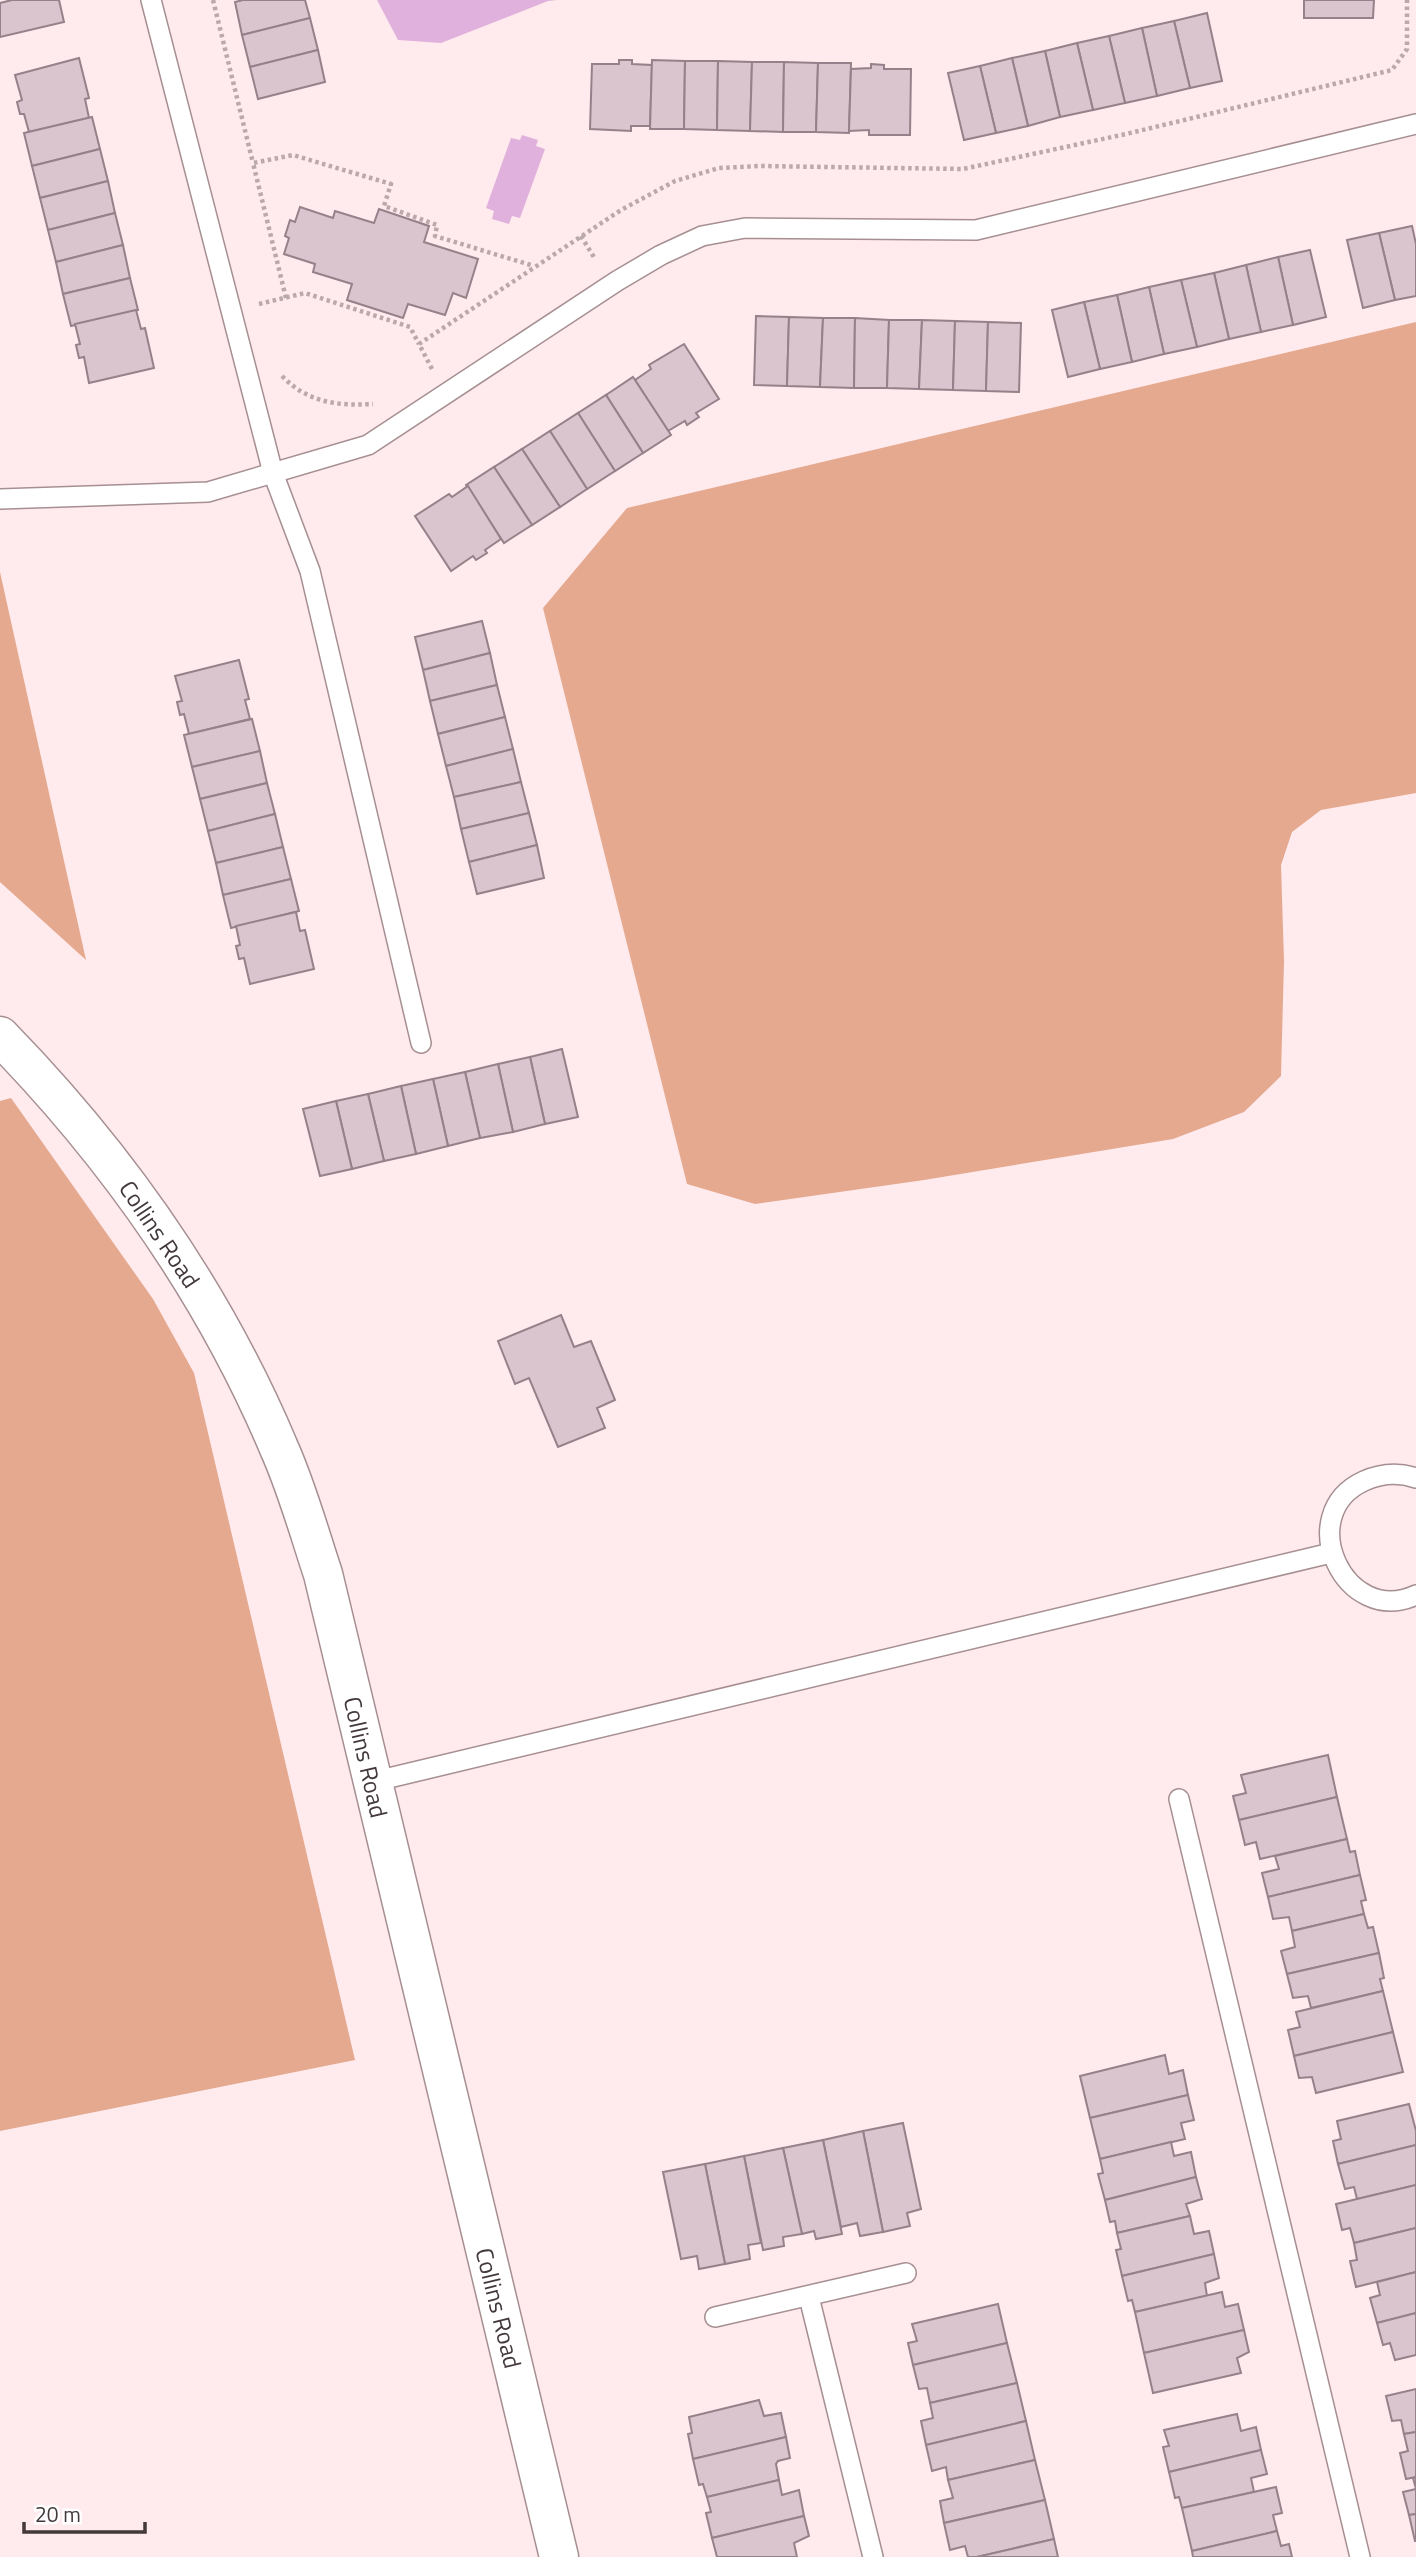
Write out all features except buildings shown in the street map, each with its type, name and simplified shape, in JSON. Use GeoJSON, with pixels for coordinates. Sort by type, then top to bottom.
{"type":"FeatureCollection","features":[{"type":"Feature","properties":{"kind":"street","name":"Collins Road"},"geometry":{"type":"LineString","coordinates":[[0,1036],[43,1080],[138,1196],[215,1317],[280,1448],[323,1574],[559,2557]]}},
{"type":"Feature","properties":{"kind":"lane"},"geometry":{"type":"LineString","coordinates":[[151,0],[273,473],[310,571],[421,1043]]}},
{"type":"Feature","properties":{"kind":"lane"},"geometry":{"type":"LineString","coordinates":[[0,499],[208,492],[368,445],[617,281],[661,255],[702,236],[745,228],[976,230],[1416,124]]}},
{"type":"Feature","properties":{"kind":"lane"},"geometry":{"type":"LineString","coordinates":[[1416,1478],[1394,1473],[1375,1476],[1357,1485],[1342,1497],[1333,1515],[1329,1534],[1331,1553],[1339,1572],[1353,1587],[1371,1597],[1390,1600],[1416,1595]]}},
{"type":"Feature","properties":{"kind":"lane"},"geometry":{"type":"LineString","coordinates":[[372,1782],[1331,1553]]}},
{"type":"Feature","properties":{"kind":"lane"},"geometry":{"type":"LineString","coordinates":[[1180,1799],[1360,2557]]}},
{"type":"Feature","properties":{"kind":"lane"},"geometry":{"type":"LineString","coordinates":[[715,2317],[906,2273]]}},
{"type":"Feature","properties":{"kind":"lane"},"geometry":{"type":"LineString","coordinates":[[809,2297],[873,2557]]}},
{"type":"Feature","properties":{"kind":"path"},"geometry":{"type":"LineString","coordinates":[[213,0],[286,298]]}},
{"type":"Feature","properties":{"kind":"path"},"geometry":{"type":"LineString","coordinates":[[1400,60],[1407,49],[1407,0]]}},
{"type":"Feature","properties":{"kind":"path"},"geometry":{"type":"LineString","coordinates":[[254,163],[292,155],[391,184],[384,206],[438,225],[435,236],[535,267]]}},
{"type":"Feature","properties":{"kind":"shaded area"},"geometry":{"type":"Polygon","coordinates":[[[377,0],[557,0],[548,1],[441,43],[398,40],[377,0]]]}},
{"type":"Feature","properties":{"kind":"shaded area"},"geometry":{"type":"Polygon","coordinates":[[[522,135],[538,140],[536,146],[545,149],[520,218],[512,216],[509,224],[492,219],[494,211],[486,208],[511,138],[520,140],[522,135]]]}},
{"type":"Feature","properties":{"kind":"shaded area"},"geometry":{"type":"Polygon","coordinates":[[[1416,322],[1416,793],[1321,810],[1292,832],[1281,865],[1284,961],[1281,1076],[1244,1112],[1173,1139],[924,1180],[755,1204],[687,1184],[543,608],[627,508],[1416,322]]]}},
{"type":"Feature","properties":{"kind":"shaded area"},"geometry":{"type":"Polygon","coordinates":[[[0,572],[86,960],[0,882],[0,572]]]}},
{"type":"Feature","properties":{"kind":"shaded area"},"geometry":{"type":"Polygon","coordinates":[[[11,1098],[153,1299],[194,1373],[355,2060],[0,2131],[0,1101],[11,1098]]]}}]}
